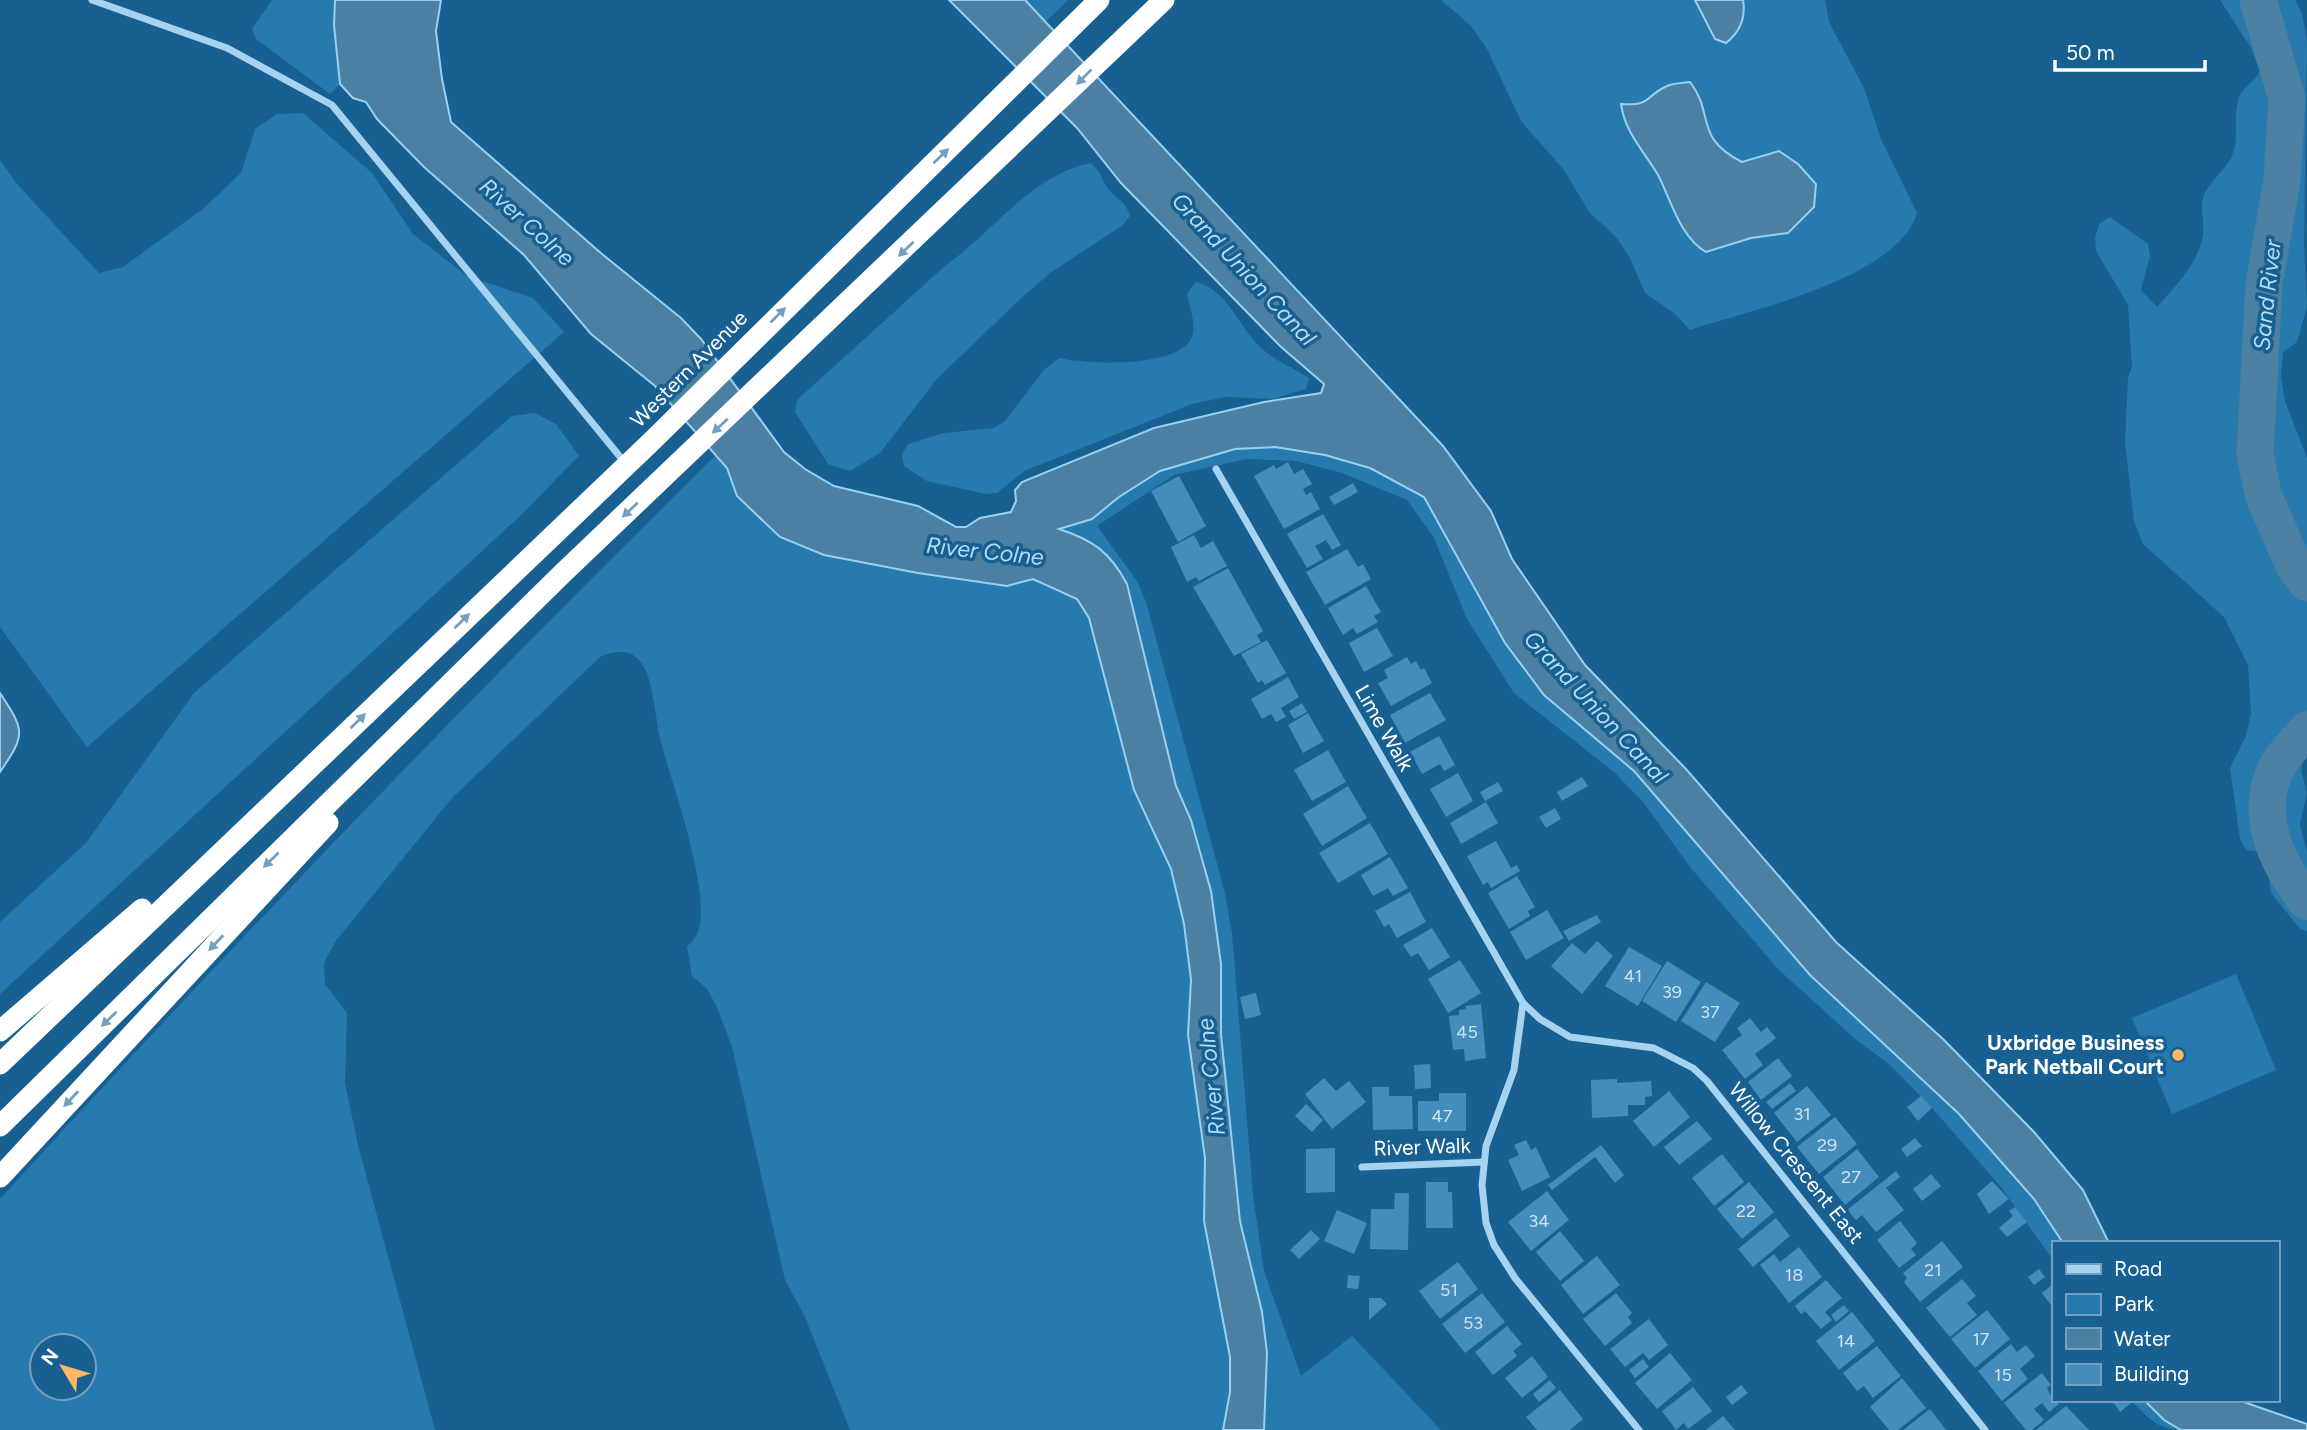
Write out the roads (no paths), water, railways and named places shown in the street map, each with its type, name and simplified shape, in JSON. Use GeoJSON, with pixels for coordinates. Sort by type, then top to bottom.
{"type":"FeatureCollection","features":[{"type":"Feature","properties":{"kind":"highway","name":"Western Avenue"},"geometry":{"type":"LineString","coordinates":[[308,768],[653,440],[1099,0]]}},
{"type":"Feature","properties":{"kind":"highway"},"geometry":{"type":"LineString","coordinates":[[0,1126],[564,572],[1027,134],[1164,0]]}},
{"type":"Feature","properties":{"kind":"highway"},"geometry":{"type":"LineString","coordinates":[[0,1177],[564,572]]}},
{"type":"Feature","properties":{"kind":"highway"},"geometry":{"type":"LineString","coordinates":[[0,1031],[308,768]]}},
{"type":"Feature","properties":{"kind":"highway"},"geometry":{"type":"LineString","coordinates":[[0,1064],[308,768]]}},
{"type":"Feature","properties":{"kind":"street"},"geometry":{"type":"LineString","coordinates":[[92,0],[227,48],[332,105],[627,465]]}},
{"type":"Feature","properties":{"kind":"street","name":"Lime Walk"},"geometry":{"type":"LineString","coordinates":[[1216,469],[1522,1003]]}},
{"type":"Feature","properties":{"kind":"street"},"geometry":{"type":"LineString","coordinates":[[1522,1003],[1514,1070],[1491,1128],[1484,1162],[1486,1223],[1502,1258],[1639,1430]]}},
{"type":"Feature","properties":{"kind":"street","name":"Willow Crescent East"},"geometry":{"type":"LineString","coordinates":[[1522,1003],[1540,1019],[1570,1037],[1654,1048],[1693,1068],[1707,1081],[1985,1430]]}},
{"type":"Feature","properties":{"kind":"street","name":"River Walk"},"geometry":{"type":"LineString","coordinates":[[1362,1167],[1484,1162]]}},
{"type":"Feature","properties":{"kind":"water"},"geometry":{"type":"Polygon","coordinates":[[[335,0],[441,0],[436,31],[451,122],[602,254],[681,318],[701,339],[784,452],[805,469],[834,486],[918,506],[956,527],[966,527],[980,518],[1011,512],[1016,501],[1015,490],[1022,482],[1154,428],[1264,402],[1321,393],[1324,384],[1280,346],[1121,183],[1077,128],[949,0],[1025,0],[1443,446],[1491,511],[1512,559],[1585,665],[1686,769],[1836,942],[1943,1039],[2034,1132],[2083,1190],[2108,1241],[2062,1241],[2034,1199],[1959,1114],[1810,975],[1634,771],[1544,695],[1505,643],[1424,497],[1370,468],[1325,455],[1275,447],[1235,449],[1160,471],[1119,497],[1092,519],[1059,529],[1082,538],[1107,555],[1127,584],[1176,786],[1191,820],[1211,891],[1221,964],[1221,1034],[1240,1221],[1262,1312],[1267,1353],[1264,1430],[1223,1430],[1230,1392],[1230,1357],[1204,1221],[1205,1158],[1188,1035],[1191,980],[1184,924],[1171,869],[1134,790],[1089,618],[1077,599],[1033,579],[1007,586],[918,573],[824,555],[780,537],[737,496],[727,468],[655,386],[591,334],[524,255],[424,167],[377,119],[366,102],[353,98],[340,84],[334,25],[335,0]]]}},
{"type":"Feature","properties":{"kind":"water"},"geometry":{"type":"Polygon","coordinates":[[[1695,0],[1743,0],[1741,24],[1726,43],[1715,39],[1695,0]]]}},
{"type":"Feature","properties":{"kind":"water"},"geometry":{"type":"Polygon","coordinates":[[[1690,82],[1702,104],[1711,134],[1727,153],[1742,162],[1779,151],[1798,164],[1816,184],[1814,207],[1788,233],[1751,238],[1706,252],[1683,228],[1658,175],[1631,133],[1621,104],[1644,102],[1667,86],[1690,82]]]}},
{"type":"Feature","properties":{"kind":"water"},"geometry":{"type":"Polygon","coordinates":[[[0,693],[14,716],[19,733],[14,749],[0,772],[0,693]]]}},
{"type":"Feature","properties":{"kind":"water"},"geometry":{"type":"Polygon","coordinates":[[[2146,1402],[2244,1402],[2307,1424],[2307,1430],[2181,1430],[2164,1420],[2146,1402]]]}},
{"type":"Feature","properties":{"kind":"waterway","name":"Sand River"},"geometry":{"type":"LineString","coordinates":[[2258,0],[2287,99],[2282,180],[2264,284],[2255,454],[2263,494],[2294,566],[2307,583]]}},
{"type":"Feature","properties":{"kind":"waterway","name":"Sand River"},"geometry":{"type":"LineString","coordinates":[[2307,730],[2277,767],[2269,790],[2267,807],[2272,841],[2287,873],[2307,902]]}},
{"type":"Feature","properties":{"kind":"place","name":"Uxbridge Business Park Netball Court"},"geometry":{"type":"Point","coordinates":[2178,1055]}},
{"type":"Feature","properties":{"kind":"water label","name":"River Colne"},"geometry":{"type":"Point","coordinates":[527,222]}},
{"type":"Feature","properties":{"kind":"water label","name":"Grand Union Canal"},"geometry":{"type":"Point","coordinates":[1244,269]}},
{"type":"Feature","properties":{"kind":"water label","name":"River Colne"},"geometry":{"type":"Point","coordinates":[985,551]}},
{"type":"Feature","properties":{"kind":"water label","name":"Grand Union Canal"},"geometry":{"type":"Point","coordinates":[1596,707]}},
{"type":"Feature","properties":{"kind":"water label","name":"River Colne"},"geometry":{"type":"Point","coordinates":[1211,1077]}}]}
